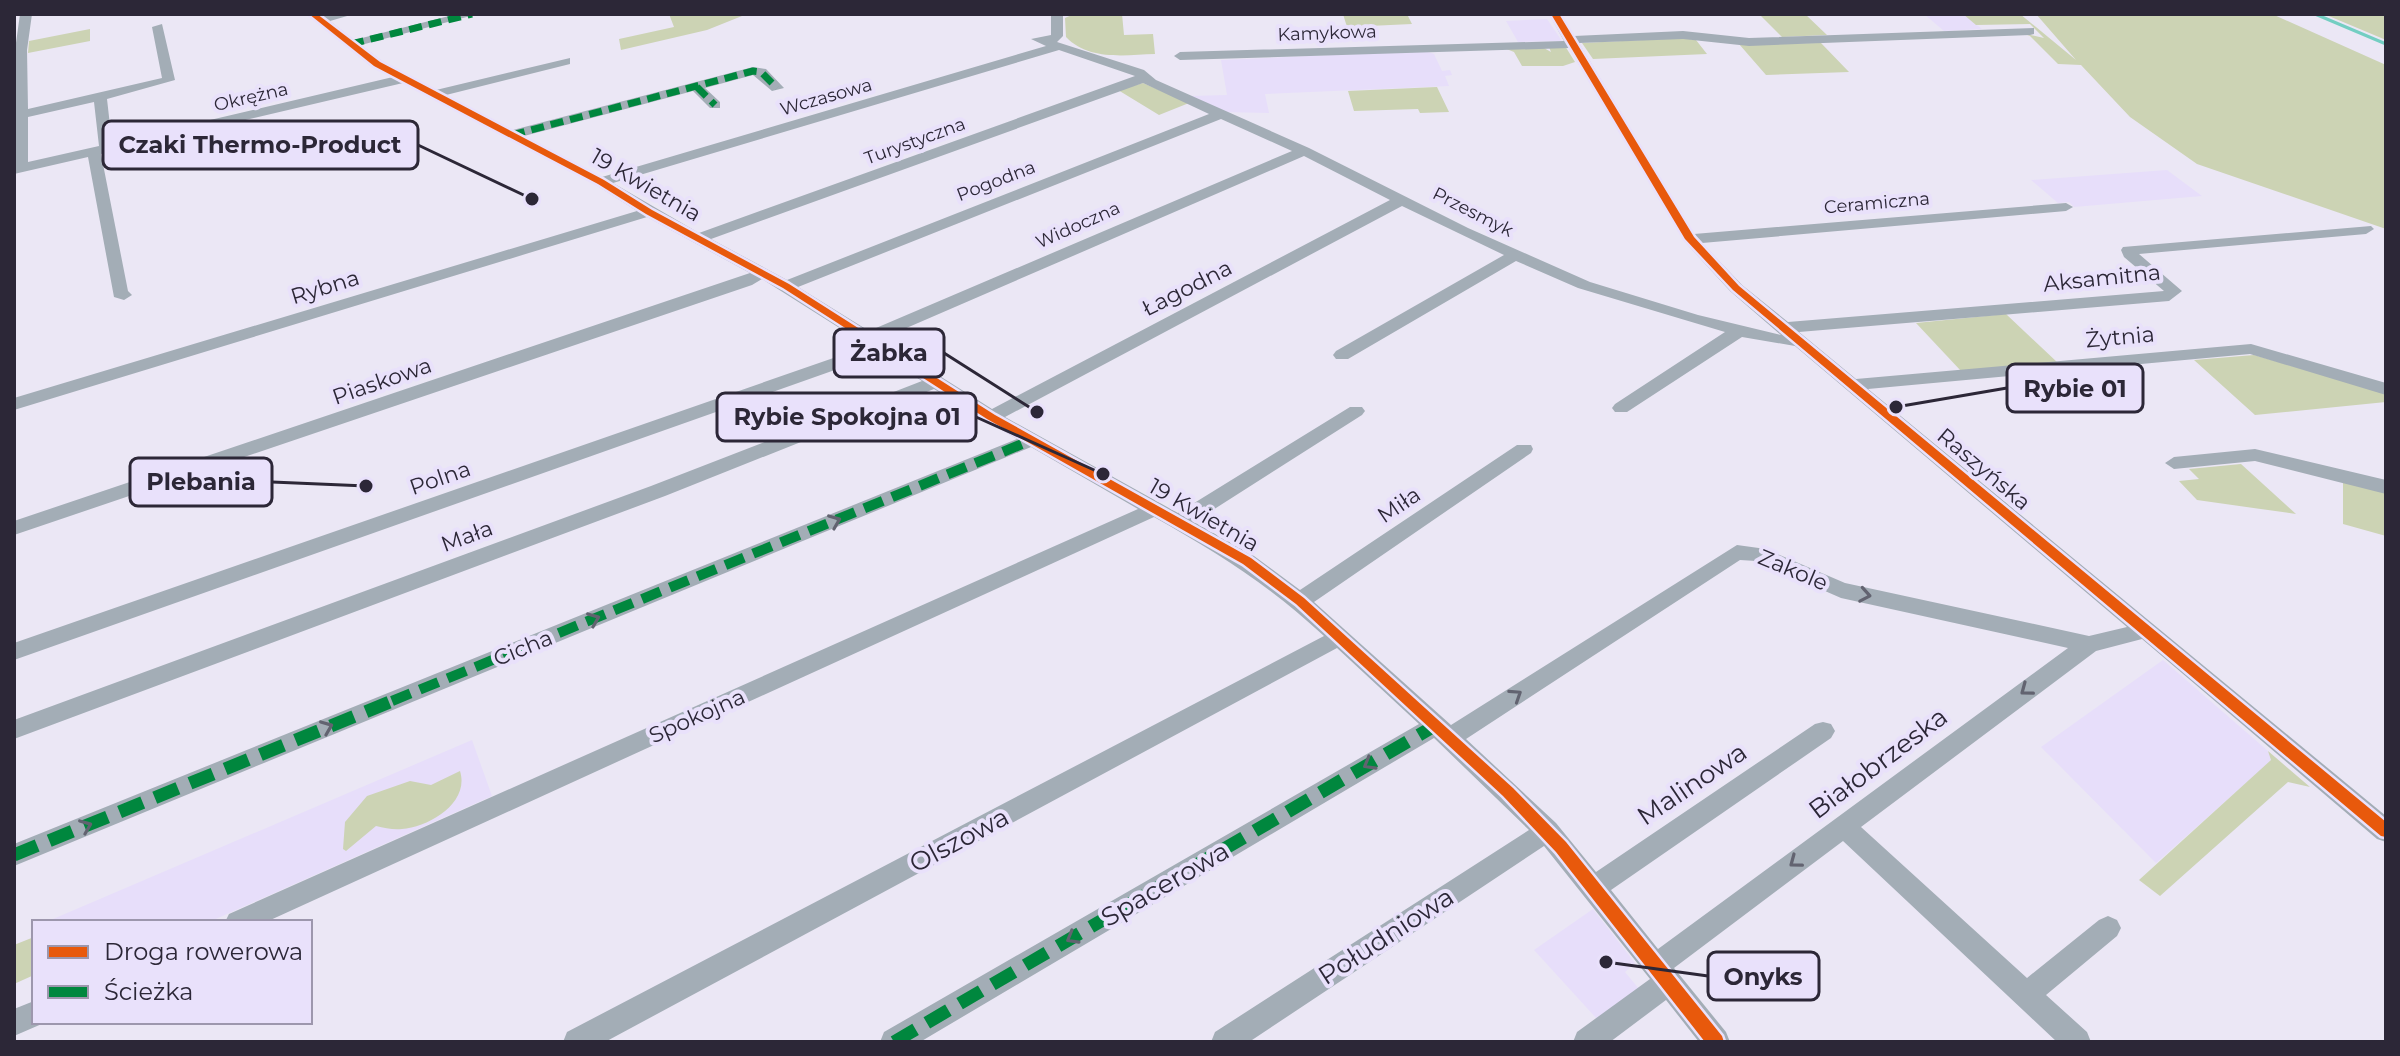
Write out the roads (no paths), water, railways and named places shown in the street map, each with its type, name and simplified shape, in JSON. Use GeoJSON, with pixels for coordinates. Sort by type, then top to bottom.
{"type":"FeatureCollection","features":[{"type":"Feature","properties":{"kind":"street"},"geometry":{"type":"LineString","coordinates":[[18,169],[22,114],[21,50],[26,14]]}},
{"type":"Feature","properties":{"kind":"street"},"geometry":{"type":"LineString","coordinates":[[316,17],[348,14]]}},
{"type":"Feature","properties":{"kind":"street"},"geometry":{"type":"LineString","coordinates":[[351,44],[472,14]]}},
{"type":"Feature","properties":{"kind":"street"},"geometry":{"type":"LineString","coordinates":[[1048,42],[1057,36],[1057,14]]}},
{"type":"Feature","properties":{"kind":"street","name":"Raszyńska"},"geometry":{"type":"LineString","coordinates":[[1555,14],[1690,239],[1736,288],[2386,831]]}},
{"type":"Feature","properties":{"kind":"street","name":"19 Kwietnia"},"geometry":{"type":"LineString","coordinates":[[316,17],[403,79],[601,182],[649,212],[763,272],[991,417],[1247,561],[1300,601],[1547,831],[1716,1042]]}},
{"type":"Feature","properties":{"kind":"street"},"geometry":{"type":"LineString","coordinates":[[22,114],[169,80],[158,27]]}},
{"type":"Feature","properties":{"kind":"street","name":"Kamykowa"},"geometry":{"type":"LineString","coordinates":[[1180,56],[1683,35],[1749,42],[2030,31]]}},
{"type":"Feature","properties":{"kind":"street","name":"Przesmyk"},"geometry":{"type":"LineString","coordinates":[[1048,42],[1139,73],[1143,78],[1584,285],[1739,331],[1771,339],[1799,341]]}},
{"type":"Feature","properties":{"kind":"street","name":"Wczasowa"},"geometry":{"type":"LineString","coordinates":[[601,182],[1048,42]]}},
{"type":"Feature","properties":{"kind":"street"},"geometry":{"type":"LineString","coordinates":[[436,94],[566,61]]}},
{"type":"Feature","properties":{"kind":"street"},"geometry":{"type":"LineString","coordinates":[[512,135],[758,71],[777,88]]}},
{"type":"Feature","properties":{"kind":"street","name":"Turystyczna"},"geometry":{"type":"LineString","coordinates":[[699,238],[1143,78]]}},
{"type":"Feature","properties":{"kind":"street","name":"Okrężna"},"geometry":{"type":"LineString","coordinates":[[18,169],[403,79]]}},
{"type":"Feature","properties":{"kind":"street"},"geometry":{"type":"LineString","coordinates":[[697,87],[715,105]]}},
{"type":"Feature","properties":{"kind":"street"},"geometry":{"type":"LineString","coordinates":[[100,97],[100,150],[120,294],[124,295]]}},
{"type":"Feature","properties":{"kind":"street"},"geometry":{"type":"LineString","coordinates":[[619,107],[623,123]]}},
{"type":"Feature","properties":{"kind":"street","name":"Pogodna"},"geometry":{"type":"LineString","coordinates":[[786,286],[1221,114]]}},
{"type":"Feature","properties":{"kind":"street","name":"Widoczna"},"geometry":{"type":"LineString","coordinates":[[875,343],[1304,151]]}},
{"type":"Feature","properties":{"kind":"street","name":"Łagodna"},"geometry":{"type":"LineString","coordinates":[[991,417],[1404,199]]}},
{"type":"Feature","properties":{"kind":"street","name":"Ceramiczna"},"geometry":{"type":"LineString","coordinates":[[1690,239],[2066,207]]}},
{"type":"Feature","properties":{"kind":"street","name":"Rybna"},"geometry":{"type":"LineString","coordinates":[[14,404],[649,212]]}},
{"type":"Feature","properties":{"kind":"street","name":"Aksamitna"},"geometry":{"type":"LineString","coordinates":[[1782,328],[2169,296],[2174,291],[2129,250],[2366,229]]}},
{"type":"Feature","properties":{"kind":"street"},"geometry":{"type":"LineString","coordinates":[[1342,355],[1515,255]]}},
{"type":"Feature","properties":{"kind":"street","name":"Piaskowa"},"geometry":{"type":"LineString","coordinates":[[14,528],[746,282],[763,272]]}},
{"type":"Feature","properties":{"kind":"street"},"geometry":{"type":"LineString","coordinates":[[1621,408],[1739,331]]}},
{"type":"Feature","properties":{"kind":"street","name":"Polna"},"geometry":{"type":"LineString","coordinates":[[14,652],[875,343]]}},
{"type":"Feature","properties":{"kind":"street","name":"Żytnia"},"geometry":{"type":"LineString","coordinates":[[1853,385],[2251,349],[2386,389]]}},
{"type":"Feature","properties":{"kind":"street","name":"Mała"},"geometry":{"type":"LineString","coordinates":[[14,730],[658,491],[935,382]]}},
{"type":"Feature","properties":{"kind":"street"},"geometry":{"type":"LineString","coordinates":[[1179,522],[1356,411]]}},
{"type":"Feature","properties":{"kind":"street","name":"Cicha"},"geometry":{"type":"LineString","coordinates":[[14,855],[1032,440]]}},
{"type":"Feature","properties":{"kind":"street","name":"Miła"},"geometry":{"type":"LineString","coordinates":[[1300,601],[1524,449]]}},
{"type":"Feature","properties":{"kind":"street"},"geometry":{"type":"LineString","coordinates":[[2174,463],[2255,455],[2386,487]]}},
{"type":"Feature","properties":{"kind":"street","name":"Spokojna"},"geometry":{"type":"LineString","coordinates":[[242,920],[1155,509]]}},
{"type":"Feature","properties":{"kind":"street","name":"Zakole"},"geometry":{"type":"LineString","coordinates":[[1443,731],[1737,552],[1759,554],[1841,590],[2053,633],[2089,644]]}},
{"type":"Feature","properties":{"kind":"street","name":"Białobrzeska"},"geometry":{"type":"LineString","coordinates":[[1587,1042],[1662,974],[1843,826],[2089,644],[2147,630]]}},
{"type":"Feature","properties":{"kind":"street","name":"Olszowa"},"geometry":{"type":"LineString","coordinates":[[577,1042],[1340,637]]}},
{"type":"Feature","properties":{"kind":"street","name":"Spacerowa"},"geometry":{"type":"LineString","coordinates":[[894,1042],[1443,731]]}},
{"type":"Feature","properties":{"kind":"street","name":"Malinowa"},"geometry":{"type":"LineString","coordinates":[[1594,887],[1823,731]]}},
{"type":"Feature","properties":{"kind":"street"},"geometry":{"type":"LineString","coordinates":[[1843,826],[2077,1042]]}},
{"type":"Feature","properties":{"kind":"street","name":"Południowa"},"geometry":{"type":"LineString","coordinates":[[1225,1042],[1547,831]]}},
{"type":"Feature","properties":{"kind":"street"},"geometry":{"type":"LineString","coordinates":[[2026,995],[2108,928]]}},
{"type":"Feature","properties":{"kind":"waterway"},"geometry":{"type":"LineString","coordinates":[[2315,14],[2386,44]]}},
{"type":"Feature","properties":{"kind":"place","name":"Czaki Thermo-Product"},"geometry":{"type":"Point","coordinates":[532,199]}},
{"type":"Feature","properties":{"kind":"place","name":"Rybie 01"},"geometry":{"type":"Point","coordinates":[1896,407]}},
{"type":"Feature","properties":{"kind":"place","name":"Żabka"},"geometry":{"type":"Point","coordinates":[1037,412]}},
{"type":"Feature","properties":{"kind":"place","name":"Rybie Spokojna 01"},"geometry":{"type":"Point","coordinates":[1103,474]}},
{"type":"Feature","properties":{"kind":"place","name":"Plebania"},"geometry":{"type":"Point","coordinates":[366,486]}},
{"type":"Feature","properties":{"kind":"place","name":"Onyks"},"geometry":{"type":"Point","coordinates":[1606,962]}}]}
